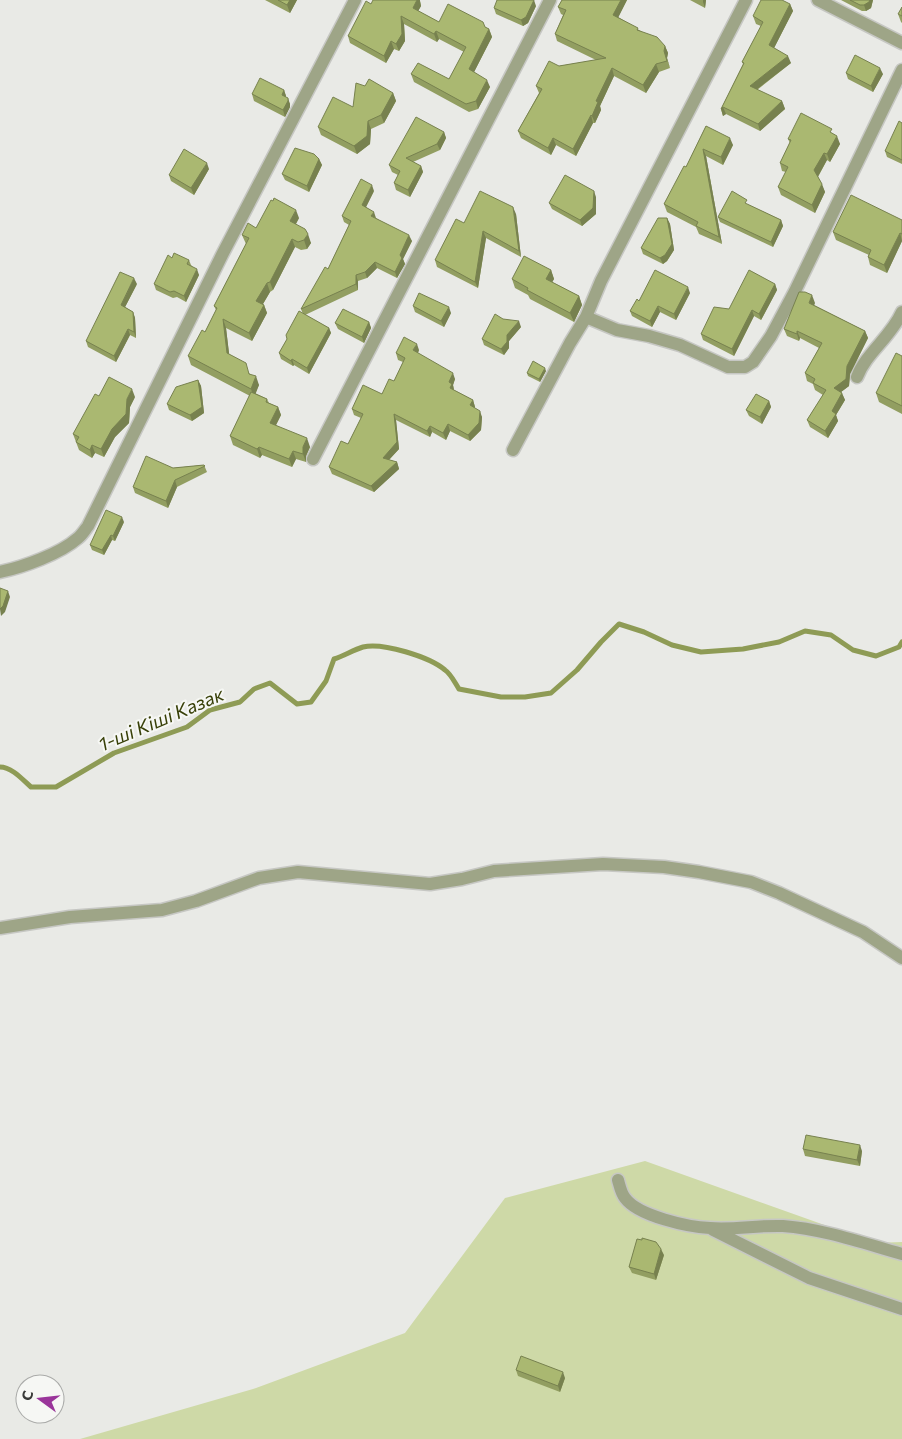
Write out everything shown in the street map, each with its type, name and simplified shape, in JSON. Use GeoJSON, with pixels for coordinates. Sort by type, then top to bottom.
{"type":"FeatureCollection","features":[{"type":"Feature","properties":{"kind":"street"},"geometry":{"type":"LineString","coordinates":[[0,572],[55,552],[79,538],[88,526],[222,255],[354,0]]}},
{"type":"Feature","properties":{"kind":"street"},"geometry":{"type":"LineString","coordinates":[[313,458],[550,0]]}},
{"type":"Feature","properties":{"kind":"street"},"geometry":{"type":"LineString","coordinates":[[514,450],[570,343],[586,317],[602,280],[746,0]]}},
{"type":"Feature","properties":{"kind":"street"},"geometry":{"type":"LineString","coordinates":[[818,0],[902,43]]}},
{"type":"Feature","properties":{"kind":"street"},"geometry":{"type":"LineString","coordinates":[[586,317],[617,330],[649,336],[680,345],[728,367],[745,367],[753,362],[771,336],[795,291],[902,70]]}},
{"type":"Feature","properties":{"kind":"street"},"geometry":{"type":"LineString","coordinates":[[856,377],[860,367],[900,323]]}},
{"type":"Feature","properties":{"kind":"street"},"geometry":{"type":"LineString","coordinates":[[0,928],[70,917],[162,910],[196,901],[259,878],[298,872],[430,884],[462,880],[494,870],[603,864],[664,867],[751,882],[863,932],[902,958]]}},
{"type":"Feature","properties":{"kind":"street"},"geometry":{"type":"LineString","coordinates":[[618,1180],[625,1199],[636,1208],[684,1224],[709,1228],[782,1226],[826,1233],[902,1254]]}},
{"type":"Feature","properties":{"kind":"street"},"geometry":{"type":"LineString","coordinates":[[709,1228],[809,1278],[902,1309]]}},
{"type":"Feature","properties":{"kind":"green space"},"geometry":{"type":"Polygon","coordinates":[[[645,1161],[875,1243],[902,1242],[902,1439],[80,1439],[253,1389],[405,1333],[505,1198],[645,1161]]]}},
{"type":"Feature","properties":{"kind":"building"},"geometry":{"type":"Polygon","coordinates":[[[278,0],[290,0],[287,5],[278,0]]]}},
{"type":"Feature","properties":{"kind":"building"},"geometry":{"type":"Polygon","coordinates":[[[373,0],[417,0],[413,8],[439,22],[448,4],[483,22],[485,27],[489,29],[469,69],[487,80],[476,101],[466,104],[411,74],[418,63],[449,79],[466,47],[436,31],[434,34],[401,16],[402,34],[396,44],[391,41],[384,56],[348,36],[366,1],[371,4],[373,0]]]}},
{"type":"Feature","properties":{"kind":"building"},"geometry":{"type":"Polygon","coordinates":[[[497,0],[534,0],[526,17],[521,20],[494,8],[497,0]]]}},
{"type":"Feature","properties":{"kind":"building"},"geometry":{"type":"Polygon","coordinates":[[[562,0],[621,0],[613,15],[638,28],[637,30],[657,37],[665,46],[664,51],[667,61],[656,64],[643,85],[612,68],[596,101],[598,102],[592,116],[573,149],[553,138],[548,148],[518,131],[542,89],[536,86],[549,61],[559,66],[606,58],[555,34],[566,10],[558,7],[562,0]]]}},
{"type":"Feature","properties":{"kind":"building"},"geometry":{"type":"Polygon","coordinates":[[[761,0],[782,0],[790,4],[769,45],[788,56],[750,86],[782,101],[758,124],[723,107],[721,109],[744,63],[742,62],[763,22],[753,16],[761,0]]]}},
{"type":"Feature","properties":{"kind":"building"},"geometry":{"type":"Polygon","coordinates":[[[850,0],[870,0],[864,5],[860,5],[850,0]]]}},
{"type":"Feature","properties":{"kind":"building"},"geometry":{"type":"Polygon","coordinates":[[[902,7],[902,16],[898,14],[902,7]]]}},
{"type":"Feature","properties":{"kind":"building"},"geometry":{"type":"Polygon","coordinates":[[[855,55],[880,68],[871,86],[846,73],[855,55]]]}},
{"type":"Feature","properties":{"kind":"building"},"geometry":{"type":"Polygon","coordinates":[[[260,78],[284,90],[282,95],[288,98],[288,101],[283,110],[252,94],[260,78]]]}},
{"type":"Feature","properties":{"kind":"building"},"geometry":{"type":"Polygon","coordinates":[[[369,79],[393,93],[381,115],[368,121],[367,136],[354,146],[318,127],[333,97],[353,107],[356,83],[365,86],[369,79]]]}},
{"type":"Feature","properties":{"kind":"building"},"geometry":{"type":"Polygon","coordinates":[[[801,113],[832,129],[830,132],[837,136],[827,154],[824,153],[814,170],[822,184],[812,205],[778,187],[788,167],[780,163],[791,140],[788,139],[801,113]]]}},
{"type":"Feature","properties":{"kind":"building"},"geometry":{"type":"Polygon","coordinates":[[[416,117],[444,132],[437,144],[406,158],[421,166],[408,190],[394,183],[400,171],[389,165],[416,117]]]}},
{"type":"Feature","properties":{"kind":"building"},"geometry":{"type":"Polygon","coordinates":[[[899,121],[902,123],[902,160],[885,151],[899,121]]]}},
{"type":"Feature","properties":{"kind":"building"},"geometry":{"type":"Polygon","coordinates":[[[706,126],[730,138],[721,157],[703,149],[719,237],[696,226],[698,222],[664,204],[684,166],[686,167],[706,126]]]}},
{"type":"Feature","properties":{"kind":"building"},"geometry":{"type":"Polygon","coordinates":[[[295,148],[314,154],[319,159],[307,186],[282,174],[295,148]]]}},
{"type":"Feature","properties":{"kind":"building"},"geometry":{"type":"Polygon","coordinates":[[[184,149],[207,163],[191,188],[169,175],[184,149]]]}},
{"type":"Feature","properties":{"kind":"building"},"geometry":{"type":"Polygon","coordinates":[[[565,175],[594,191],[593,208],[580,220],[549,203],[565,175]]]}},
{"type":"Feature","properties":{"kind":"building"},"geometry":{"type":"Polygon","coordinates":[[[361,179],[372,185],[362,205],[374,212],[371,216],[409,235],[400,255],[402,258],[395,272],[375,262],[365,272],[356,275],[356,284],[301,309],[325,267],[328,269],[351,221],[342,216],[361,179]]]}},
{"type":"Feature","properties":{"kind":"building"},"geometry":{"type":"Polygon","coordinates":[[[480,191],[513,207],[519,251],[483,231],[475,282],[435,260],[456,219],[464,223],[480,191]]]}},
{"type":"Feature","properties":{"kind":"building"},"geometry":{"type":"Polygon","coordinates":[[[732,191],[747,200],[745,203],[781,220],[771,242],[718,217],[732,191]]]}},
{"type":"Feature","properties":{"kind":"building"},"geometry":{"type":"Polygon","coordinates":[[[851,195],[902,220],[902,234],[900,233],[884,265],[868,257],[871,250],[833,232],[851,195]]]}},
{"type":"Feature","properties":{"kind":"building"},"geometry":{"type":"Polygon","coordinates":[[[274,198],[296,210],[290,221],[305,229],[308,234],[304,240],[298,242],[292,239],[270,282],[267,283],[256,301],[264,305],[249,333],[223,319],[227,353],[246,363],[249,374],[256,376],[251,389],[188,356],[202,330],[205,332],[217,308],[214,306],[249,238],[242,235],[248,223],[256,228],[271,200],[273,201],[274,198]]]}},
{"type":"Feature","properties":{"kind":"building"},"geometry":{"type":"Polygon","coordinates":[[[658,218],[667,218],[672,244],[665,255],[660,258],[641,248],[658,218]]]}},
{"type":"Feature","properties":{"kind":"building"},"geometry":{"type":"Polygon","coordinates":[[[174,253],[189,260],[187,264],[197,269],[184,296],[154,284],[168,255],[172,258],[174,253]]]}},
{"type":"Feature","properties":{"kind":"building"},"geometry":{"type":"Polygon","coordinates":[[[524,256],[551,270],[546,279],[579,296],[570,313],[527,290],[528,288],[512,279],[524,256]]]}},
{"type":"Feature","properties":{"kind":"building"},"geometry":{"type":"Polygon","coordinates":[[[655,270],[688,287],[674,314],[658,306],[650,321],[630,311],[637,299],[639,301],[655,270]]]}},
{"type":"Feature","properties":{"kind":"building"},"geometry":{"type":"Polygon","coordinates":[[[749,270],[775,284],[759,314],[752,310],[732,349],[701,334],[714,307],[729,309],[749,270]]]}},
{"type":"Feature","properties":{"kind":"building"},"geometry":{"type":"Polygon","coordinates":[[[120,272],[134,278],[121,305],[133,312],[134,332],[128,329],[114,356],[86,341],[120,272]]]}},
{"type":"Feature","properties":{"kind":"building"},"geometry":{"type":"Polygon","coordinates":[[[799,292],[812,295],[809,303],[865,331],[847,366],[846,379],[834,388],[842,393],[832,411],[836,414],[825,431],[807,420],[826,390],[813,383],[815,379],[805,373],[822,343],[797,331],[797,334],[784,329],[799,292]]]}},
{"type":"Feature","properties":{"kind":"building"},"geometry":{"type":"Polygon","coordinates":[[[419,293],[449,307],[441,321],[413,306],[419,293]]]}},
{"type":"Feature","properties":{"kind":"building"},"geometry":{"type":"Polygon","coordinates":[[[343,309],[369,322],[362,337],[335,323],[343,309]]]}},
{"type":"Feature","properties":{"kind":"building"},"geometry":{"type":"Polygon","coordinates":[[[299,311],[329,328],[307,368],[279,353],[299,311]]]}},
{"type":"Feature","properties":{"kind":"building"},"geometry":{"type":"Polygon","coordinates":[[[495,314],[503,319],[519,321],[507,335],[507,342],[501,349],[482,339],[495,314]]]}},
{"type":"Feature","properties":{"kind":"building"},"geometry":{"type":"Polygon","coordinates":[[[404,337],[417,344],[413,350],[453,373],[449,382],[452,384],[450,388],[473,400],[470,405],[480,411],[479,423],[468,435],[448,424],[443,433],[430,426],[427,431],[394,414],[397,442],[383,458],[397,462],[371,486],[329,467],[341,441],[348,444],[363,414],[352,409],[363,385],[382,394],[389,379],[394,381],[405,358],[396,353],[404,337]]]}},
{"type":"Feature","properties":{"kind":"building"},"geometry":{"type":"Polygon","coordinates":[[[896,353],[902,356],[902,406],[876,393],[896,353]]]}},
{"type":"Feature","properties":{"kind":"building"},"geometry":{"type":"Polygon","coordinates":[[[533,361],[545,368],[539,379],[527,373],[533,361]]]}},
{"type":"Feature","properties":{"kind":"building"},"geometry":{"type":"Polygon","coordinates":[[[109,377],[132,389],[127,399],[126,414],[112,429],[101,449],[92,445],[90,450],[76,442],[79,437],[73,434],[95,394],[99,396],[109,377]]]}},
{"type":"Feature","properties":{"kind":"building"},"geometry":{"type":"Polygon","coordinates":[[[198,380],[202,407],[190,415],[167,404],[176,387],[198,380]]]}},
{"type":"Feature","properties":{"kind":"building"},"geometry":{"type":"Polygon","coordinates":[[[251,392],[267,399],[266,402],[278,407],[270,423],[307,438],[303,447],[303,454],[293,451],[289,459],[259,447],[257,449],[230,436],[251,392]]]}},
{"type":"Feature","properties":{"kind":"building"},"geometry":{"type":"Polygon","coordinates":[[[756,394],[769,401],[760,417],[746,410],[756,394]]]}},
{"type":"Feature","properties":{"kind":"building"},"geometry":{"type":"Polygon","coordinates":[[[146,456],[173,468],[205,466],[175,480],[166,501],[133,487],[146,456]]]}},
{"type":"Feature","properties":{"kind":"building"},"geometry":{"type":"Polygon","coordinates":[[[106,510],[122,517],[113,536],[111,535],[102,550],[90,545],[106,510]]]}},
{"type":"Feature","properties":{"kind":"building"},"geometry":{"type":"Polygon","coordinates":[[[0,588],[8,591],[3,606],[0,609],[0,588]]]}},
{"type":"Feature","properties":{"kind":"building"},"geometry":{"type":"Polygon","coordinates":[[[806,1135],[860,1145],[857,1160],[803,1149],[806,1135]]]}},
{"type":"Feature","properties":{"kind":"building"},"geometry":{"type":"Polygon","coordinates":[[[642,1238],[656,1242],[661,1249],[654,1274],[629,1267],[637,1239],[642,1240],[642,1238]]]}},
{"type":"Feature","properties":{"kind":"building"},"geometry":{"type":"Polygon","coordinates":[[[521,1356],[563,1372],[558,1386],[516,1370],[521,1356]]]}},
{"type":"Feature","properties":{"kind":"waterway","name":"1-ші Кіші Казак"},"geometry":{"type":"LineString","coordinates":[[0,767],[13,771],[31,787],[56,787],[114,753],[187,727],[210,710],[240,702],[254,689],[270,683],[297,704],[311,702],[326,681],[334,659],[363,647],[371,646],[393,649],[429,660],[447,672],[459,689],[501,697],[525,697],[551,693],[577,670],[619,624],[644,632],[672,645],[701,652],[743,649],[779,642],[805,631],[831,635],[853,650],[876,656],[899,647],[902,642]]}}]}
